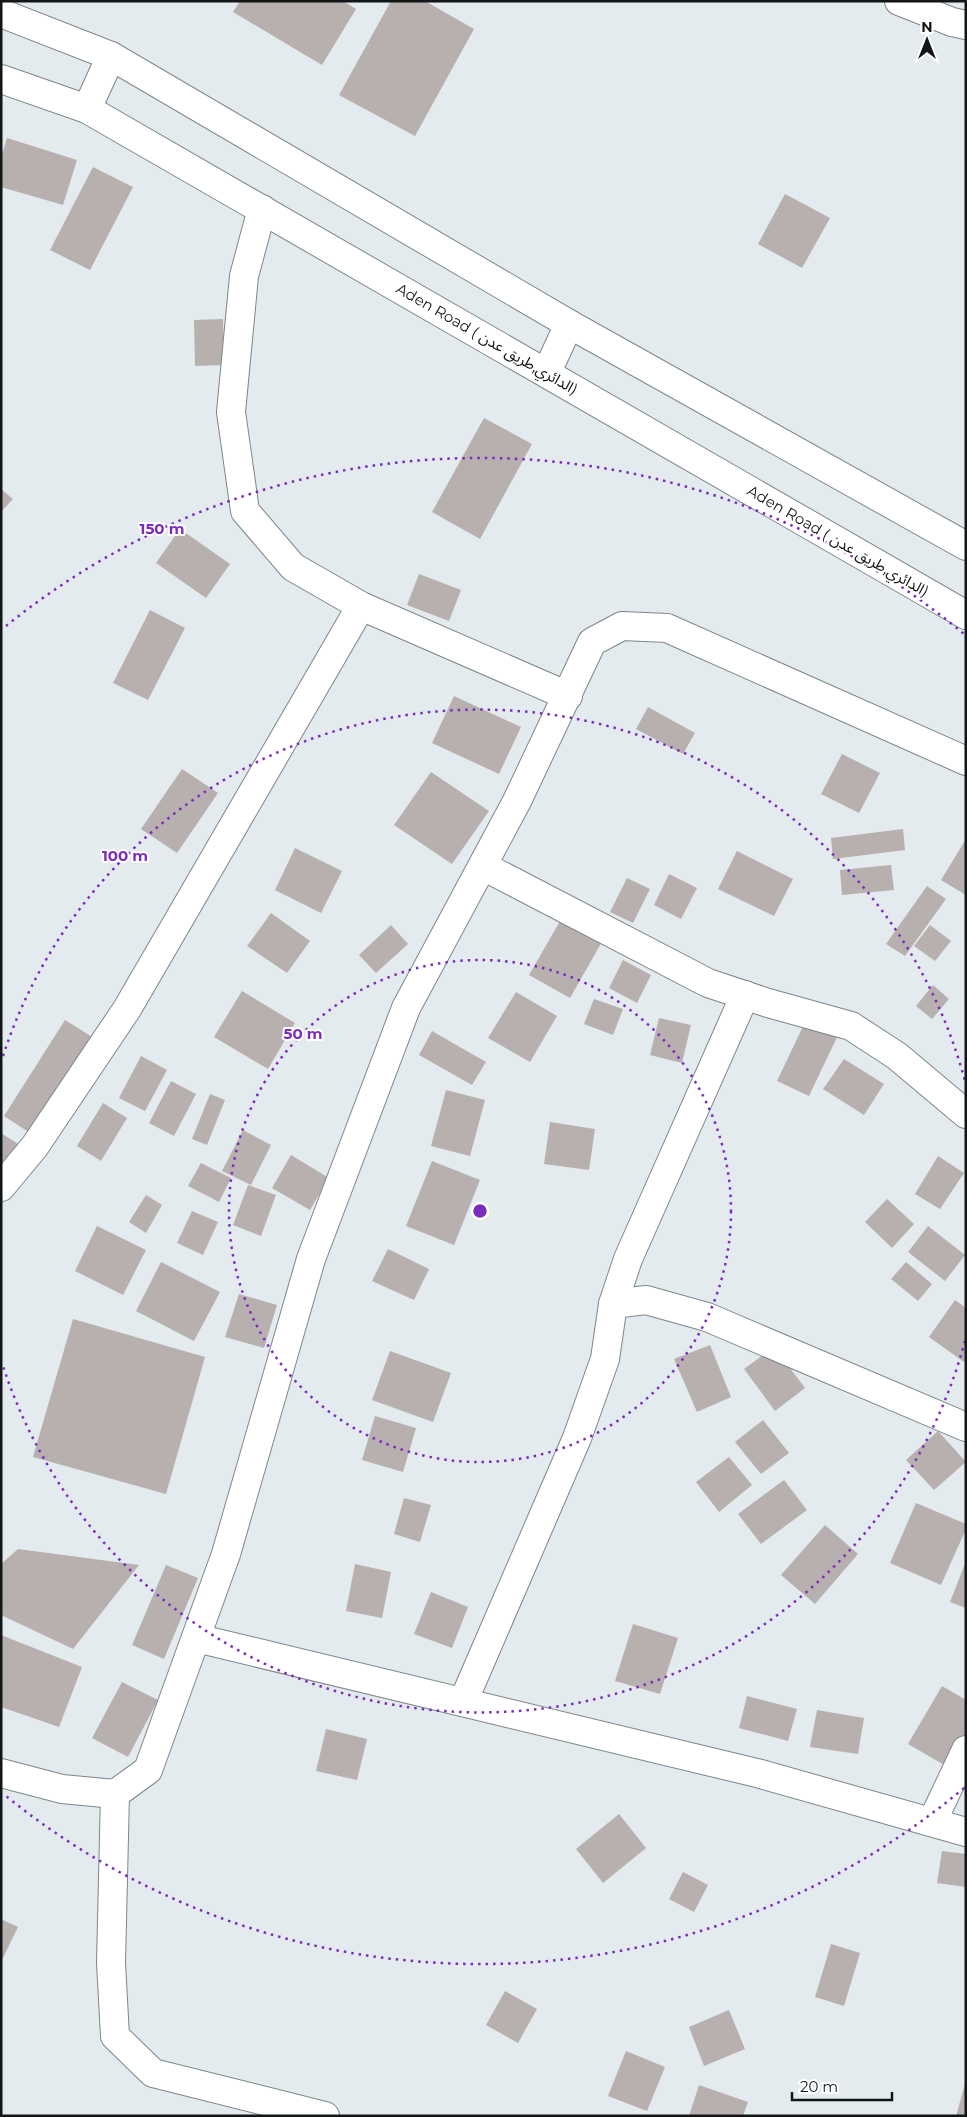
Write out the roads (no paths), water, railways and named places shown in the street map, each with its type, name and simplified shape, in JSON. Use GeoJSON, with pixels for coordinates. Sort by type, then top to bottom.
{"type":"FeatureCollection","features":[{"type":"Feature","properties":{"kind":"main road"},"geometry":{"type":"LineString","coordinates":[[899,1],[952,22],[966,25]]}},
{"type":"Feature","properties":{"kind":"main road"},"geometry":{"type":"LineString","coordinates":[[1,14],[111,56],[569,324],[966,546]]}},
{"type":"Feature","properties":{"kind":"main road"},"geometry":{"type":"LineString","coordinates":[[87,109],[111,56]]}},
{"type":"Feature","properties":{"kind":"main road","name":"Aden Road ( الدائري,طريق عدن)"},"geometry":{"type":"LineString","coordinates":[[1,79],[87,109],[966,615]]}},
{"type":"Feature","properties":{"kind":"main road"},"geometry":{"type":"LineString","coordinates":[[262,209],[244,276],[231,412],[245,511],[293,567],[361,606],[568,696]]}},
{"type":"Feature","properties":{"kind":"main road"},"geometry":{"type":"LineString","coordinates":[[546,372],[569,324]]}},
{"type":"Feature","properties":{"kind":"main road"},"geometry":{"type":"LineString","coordinates":[[1,1187],[34,1146],[127,1009],[361,606]]}},
{"type":"Feature","properties":{"kind":"main road"},"geometry":{"type":"LineString","coordinates":[[1,1773],[62,1789],[115,1794],[148,1770],[226,1554],[311,1259],[406,1008],[483,866],[568,696],[592,642],[622,626],[667,628],[966,761]]}},
{"type":"Feature","properties":{"kind":"main road"},"geometry":{"type":"LineString","coordinates":[[483,866],[708,983],[850,1026],[897,1056],[966,1114]]}},
{"type":"Feature","properties":{"kind":"main road"},"geometry":{"type":"LineString","coordinates":[[463,1702],[577,1438],[604,1359],[613,1304],[628,1259],[745,995]]}},
{"type":"Feature","properties":{"kind":"main road"},"geometry":{"type":"LineString","coordinates":[[613,1304],[646,1300],[708,1317],[966,1427]]}},
{"type":"Feature","properties":{"kind":"main road"},"geometry":{"type":"LineString","coordinates":[[196,1638],[757,1773],[966,1832]]}},
{"type":"Feature","properties":{"kind":"main road"},"geometry":{"type":"LineString","coordinates":[[932,1822],[966,1750]]}},
{"type":"Feature","properties":{"kind":"main road"},"geometry":{"type":"LineString","coordinates":[[115,1794],[111,1963],[115,2036],[153,2073],[325,2116]]}}]}
